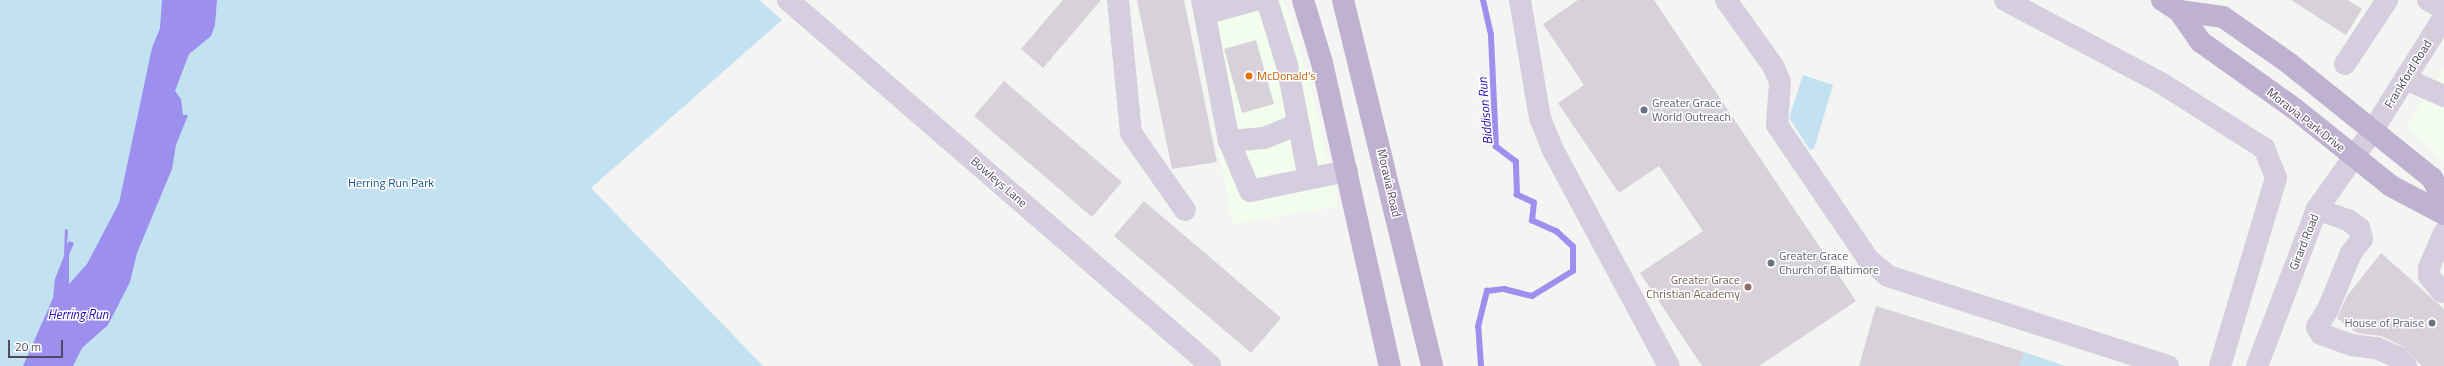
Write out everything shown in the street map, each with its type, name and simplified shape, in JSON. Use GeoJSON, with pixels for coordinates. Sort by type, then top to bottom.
{"type":"FeatureCollection","features":[{"type":"Feature","properties":{"kind":"main road"},"geometry":{"type":"LineString","coordinates":[[1303,0],[1322,62],[1390,366]]}},
{"type":"Feature","properties":{"kind":"main road","name":"Moravia Road"},"geometry":{"type":"LineString","coordinates":[[1343,0],[1432,366]]}},
{"type":"Feature","properties":{"kind":"main road","name":"Moravia Park Drive"},"geometry":{"type":"LineString","coordinates":[[2170,6],[2223,17],[2316,83],[2432,178],[2444,202]]}},
{"type":"Feature","properties":{"kind":"main road","name":"Moravia Park Drive"},"geometry":{"type":"LineString","coordinates":[[2170,6],[2201,42],[2295,109],[2353,158],[2414,201],[2444,214]]}},
{"type":"Feature","properties":{"kind":"street","name":"Bowleys Lane"},"geometry":{"type":"LineString","coordinates":[[788,0],[1208,366]]}},
{"type":"Feature","properties":{"kind":"street"},"geometry":{"type":"LineString","coordinates":[[1118,0],[1131,133],[1185,210]]}},
{"type":"Feature","properties":{"kind":"street"},"geometry":{"type":"LineString","coordinates":[[1255,0],[1204,7],[1230,141],[1250,191],[1347,171]]}},
{"type":"Feature","properties":{"kind":"street"},"geometry":{"type":"LineString","coordinates":[[1266,0],[1287,65],[1309,178]]}},
{"type":"Feature","properties":{"kind":"street"},"geometry":{"type":"LineString","coordinates":[[1520,0],[1536,103],[1550,144],[1669,366]]}},
{"type":"Feature","properties":{"kind":"street"},"geometry":{"type":"LineString","coordinates":[[1726,0],[1773,66],[1780,82],[1777,125],[1868,259],[1888,276],[2168,366]]}},
{"type":"Feature","properties":{"kind":"street"},"geometry":{"type":"LineString","coordinates":[[2005,0],[2162,83],[2264,148],[2276,178],[2220,366]]}},
{"type":"Feature","properties":{"kind":"street"},"geometry":{"type":"LineString","coordinates":[[2345,64],[2387,0]]}},
{"type":"Feature","properties":{"kind":"street"},"geometry":{"type":"LineString","coordinates":[[2428,0],[2444,9]]}},
{"type":"Feature","properties":{"kind":"street","name":"Frankford Road"},"geometry":{"type":"LineString","coordinates":[[2373,130],[2444,17]]}},
{"type":"Feature","properties":{"kind":"street"},"geometry":{"type":"LineString","coordinates":[[2405,79],[2444,96]]}},
{"type":"Feature","properties":{"kind":"street"},"geometry":{"type":"LineString","coordinates":[[1230,141],[1264,138],[1298,124]]}},
{"type":"Feature","properties":{"kind":"street","name":"Girard Road"},"geometry":{"type":"LineString","coordinates":[[2264,363],[2317,209],[2373,130]]}},
{"type":"Feature","properties":{"kind":"street"},"geometry":{"type":"LineString","coordinates":[[2317,209],[2348,220],[2359,228],[2362,239],[2351,253],[2328,309],[2317,327],[2321,334],[2351,345],[2376,348],[2397,357],[2406,366]]}},
{"type":"Feature","properties":{"kind":"street"},"geometry":{"type":"LineString","coordinates":[[2442,292],[2429,276],[2429,268],[2444,233]]}},
{"type":"Feature","properties":{"kind":"shaded area"},"geometry":{"type":"Polygon","coordinates":[[[1190,0],[1283,0],[1312,91],[1338,206],[1233,224],[1190,0]]]}},
{"type":"Feature","properties":{"kind":"shaded area"},"geometry":{"type":"Polygon","coordinates":[[[2444,68],[2444,162],[2407,126],[2444,68]]]}},
{"type":"Feature","properties":{"kind":"green space","name":"Herring Run Park"},"geometry":{"type":"Polygon","coordinates":[[[0,0],[759,0],[782,20],[591,188],[763,366],[0,366],[0,0]]]}},
{"type":"Feature","properties":{"kind":"green space"},"geometry":{"type":"Polygon","coordinates":[[[1803,75],[1833,85],[1814,149],[1810,150],[1789,118],[1803,75]]]}},
{"type":"Feature","properties":{"kind":"green space"},"geometry":{"type":"Polygon","coordinates":[[[2024,352],[2065,366],[2020,366],[2024,352]]]}},
{"type":"Feature","properties":{"kind":"water","name":"Herring Run"},"geometry":{"type":"Polygon","coordinates":[[[162,0],[217,0],[215,25],[211,36],[189,54],[175,91],[181,99],[183,115],[188,115],[176,145],[172,169],[137,253],[130,282],[108,325],[82,348],[73,366],[23,366],[53,298],[55,279],[64,256],[65,229],[68,230],[67,245],[69,241],[74,243],[69,255],[69,284],[87,264],[119,203],[152,48],[160,28],[162,0]]]}},
{"type":"Feature","properties":{"kind":"building"},"geometry":{"type":"Polygon","coordinates":[[[1063,0],[1101,0],[1043,68],[1021,49],[1063,0]]]}},
{"type":"Feature","properties":{"kind":"building"},"geometry":{"type":"Polygon","coordinates":[[[1137,0],[1184,0],[1217,162],[1172,169],[1137,0]]]}},
{"type":"Feature","properties":{"kind":"building"},"geometry":{"type":"Polygon","coordinates":[[[1578,0],[1654,0],[1856,301],[1759,366],[1702,366],[1640,273],[1703,231],[1659,166],[1619,193],[1558,103],[1584,85],[1543,24],[1578,0]]]}},
{"type":"Feature","properties":{"kind":"building"},"geometry":{"type":"Polygon","coordinates":[[[2291,0],[2348,0],[2362,9],[2346,35],[2291,0]]]}},
{"type":"Feature","properties":{"kind":"building","name":"McDonald's"},"geometry":{"type":"Polygon","coordinates":[[[1256,40],[1274,104],[1242,113],[1224,49],[1256,40]]]}},
{"type":"Feature","properties":{"kind":"building"},"geometry":{"type":"Polygon","coordinates":[[[1004,81],[1122,182],[1092,217],[974,116],[1004,81]]]}},
{"type":"Feature","properties":{"kind":"building"},"geometry":{"type":"Polygon","coordinates":[[[1144,201],[1281,318],[1251,353],[1114,236],[1144,201]]]}},
{"type":"Feature","properties":{"kind":"building"},"geometry":{"type":"Polygon","coordinates":[[[2381,253],[2444,309],[2444,366],[2422,366],[2402,346],[2381,336],[2357,333],[2337,318],[2347,296],[2381,253]]]}},
{"type":"Feature","properties":{"kind":"building"},"geometry":{"type":"Polygon","coordinates":[[[1876,306],[2024,352],[2020,366],[1859,366],[1876,306]]]}},
{"type":"Feature","properties":{"kind":"waterway","name":"Biddison Run"},"geometry":{"type":"LineString","coordinates":[[1481,366],[1478,327],[1487,291],[1504,289],[1532,296],[1573,271],[1573,247],[1557,232],[1532,221],[1534,203],[1517,195],[1516,162],[1496,147],[1491,35],[1483,0]]}},
{"type":"Feature","properties":{"kind":"place","name":"McDonald's"},"geometry":{"type":"Point","coordinates":[1249,76]}},
{"type":"Feature","properties":{"kind":"place","name":"Greater Grace World Outreach"},"geometry":{"type":"Point","coordinates":[1644,110]}},
{"type":"Feature","properties":{"kind":"place","name":"Greater Grace Church of Baltimore"},"geometry":{"type":"Point","coordinates":[1771,263]}},
{"type":"Feature","properties":{"kind":"place","name":"Greater Grace Christian Academy"},"geometry":{"type":"Point","coordinates":[1748,287]}},
{"type":"Feature","properties":{"kind":"place","name":"House of Praise"},"geometry":{"type":"Point","coordinates":[2432,323]}}]}
